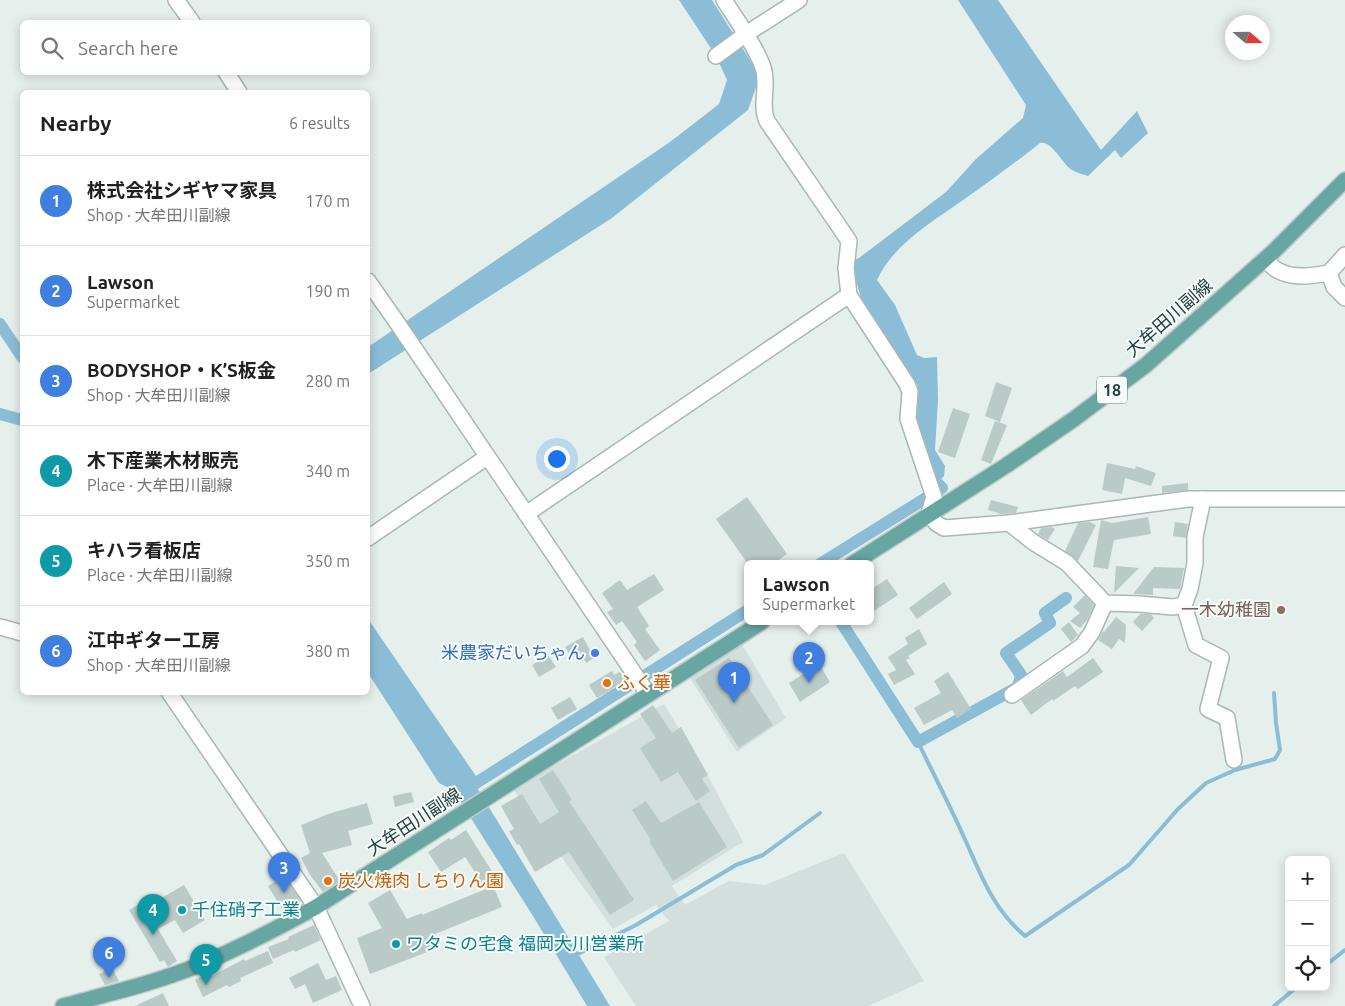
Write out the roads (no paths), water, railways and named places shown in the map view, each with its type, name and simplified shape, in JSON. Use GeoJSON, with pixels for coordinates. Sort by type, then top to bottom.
{"type":"FeatureCollection","features":[{"type":"Feature","properties":{"kind":"main road","name":"大牟田川副線"},"geometry":{"type":"LineString","coordinates":[[858,560],[1007,465],[1074,419],[1138,371],[1265,259],[1345,180]]}},
{"type":"Feature","properties":{"kind":"main road","name":"大牟田川副線"},"geometry":{"type":"LineString","coordinates":[[63,1006],[122,991],[197,966],[282,927],[757,625]]}},
{"type":"Feature","properties":{"kind":"street"},"geometry":{"type":"LineString","coordinates":[[176,0],[191,20]]}},
{"type":"Feature","properties":{"kind":"street"},"geometry":{"type":"LineString","coordinates":[[724,0],[742,37],[763,69],[765,78],[764,114],[849,241],[846,261],[848,295],[907,384],[910,392],[908,419],[934,497],[930,514],[936,523],[944,528],[1009,523],[1203,499],[1345,499]]}},
{"type":"Feature","properties":{"kind":"street"},"geometry":{"type":"LineString","coordinates":[[716,56],[799,0]]}},
{"type":"Feature","properties":{"kind":"street"},"geometry":{"type":"LineString","coordinates":[[228,75],[238,90]]}},
{"type":"Feature","properties":{"kind":"street"},"geometry":{"type":"LineString","coordinates":[[1265,259],[1276,270],[1294,276],[1312,276],[1329,273],[1345,255]]}},
{"type":"Feature","properties":{"kind":"street"},"geometry":{"type":"LineString","coordinates":[[1329,273],[1334,287],[1345,298]]}},
{"type":"Feature","properties":{"kind":"street"},"geometry":{"type":"LineString","coordinates":[[370,284],[648,694]]}},
{"type":"Feature","properties":{"kind":"street"},"geometry":{"type":"LineString","coordinates":[[526,514],[848,295]]}},
{"type":"Feature","properties":{"kind":"street"},"geometry":{"type":"LineString","coordinates":[[370,537],[488,457]]}},
{"type":"Feature","properties":{"kind":"street"},"geometry":{"type":"LineString","coordinates":[[1203,499],[1196,537],[1195,563],[1190,589],[1184,605],[1196,645],[1222,658],[1208,709],[1227,718],[1234,760]]}},
{"type":"Feature","properties":{"kind":"street"},"geometry":{"type":"LineString","coordinates":[[1009,523],[1033,542],[1067,563],[1105,603],[1173,607],[1184,605]]}},
{"type":"Feature","properties":{"kind":"street"},"geometry":{"type":"LineString","coordinates":[[1012,695],[1082,646],[1092,632],[1105,603]]}},
{"type":"Feature","properties":{"kind":"street"},"geometry":{"type":"LineString","coordinates":[[0,627],[20,632]]}},
{"type":"Feature","properties":{"kind":"street"},"geometry":{"type":"LineString","coordinates":[[171,695],[316,907],[362,1006]]}},
{"type":"Feature","properties":{"kind":"water"},"geometry":{"type":"Polygon","coordinates":[[[679,0],[712,0],[760,76],[748,110],[612,218],[370,373],[370,346],[670,142],[719,104],[727,80],[716,56],[679,0]]]}},
{"type":"Feature","properties":{"kind":"water"},"geometry":{"type":"Polygon","coordinates":[[[958,0],[998,0],[1101,150],[1137,111],[1148,133],[1121,158],[1115,150],[1088,176],[1072,170],[1049,145],[1040,143],[995,178],[928,224],[904,244],[884,267],[877,280],[895,305],[917,355],[924,358],[937,357],[938,400],[935,450],[945,466],[944,476],[934,487],[913,423],[918,386],[863,304],[856,281],[854,260],[946,192],[976,159],[1023,118],[1026,105],[958,0]]]}},
{"type":"Feature","properties":{"kind":"water"},"geometry":{"type":"Polygon","coordinates":[[[370,622],[476,776],[479,783],[476,786],[610,1006],[587,1006],[533,916],[453,790],[439,783],[370,676],[370,622]]]}},
{"type":"Feature","properties":{"kind":"waterway"},"geometry":{"type":"LineString","coordinates":[[0,324],[20,354]]}},
{"type":"Feature","properties":{"kind":"waterway"},"geometry":{"type":"LineString","coordinates":[[0,414],[20,419]]}},
{"type":"Feature","properties":{"kind":"waterway"},"geometry":{"type":"LineString","coordinates":[[826,560],[942,488],[938,484]]}},
{"type":"Feature","properties":{"kind":"waterway"},"geometry":{"type":"LineString","coordinates":[[843,625],[918,742],[1018,687],[1021,675],[1006,653],[1050,623],[1045,613],[1066,598]]}},
{"type":"Feature","properties":{"kind":"waterway"},"geometry":{"type":"LineString","coordinates":[[465,790],[744,613]]}},
{"type":"Feature","properties":{"kind":"waterway"},"geometry":{"type":"LineString","coordinates":[[918,742],[995,902],[1013,925],[1025,936],[1129,865],[1178,809],[1206,783],[1235,770],[1275,759],[1280,750],[1274,693]]}},
{"type":"Feature","properties":{"kind":"waterway"},"geometry":{"type":"LineString","coordinates":[[576,955],[636,925],[736,865],[763,855],[820,813]]}},
{"type":"Feature","properties":{"kind":"waterway"},"geometry":{"type":"LineString","coordinates":[[1330,962],[1345,950]]}},
{"type":"Feature","properties":{"kind":"waterway"},"geometry":{"type":"LineString","coordinates":[[1274,1006],[1292,991]]}},
{"type":"Feature","properties":{"kind":"place","name":"一木幼稚園"},"geometry":{"type":"Point","coordinates":[1281,610]}},
{"type":"Feature","properties":{"kind":"place","name":"米農家だいちゃん"},"geometry":{"type":"Point","coordinates":[595,653]}},
{"type":"Feature","properties":{"kind":"place","name":"ふく華"},"geometry":{"type":"Point","coordinates":[607,683]}},
{"type":"Feature","properties":{"kind":"place","name":"Lawson"},"geometry":{"type":"Point","coordinates":[809,683]}},
{"type":"Feature","properties":{"kind":"place","name":"株式会社シギヤマ家具"},"geometry":{"type":"Point","coordinates":[734,703]}},
{"type":"Feature","properties":{"kind":"place","name":"炭火焼肉 しちりん園"},"geometry":{"type":"Point","coordinates":[328,881]}},
{"type":"Feature","properties":{"kind":"place","name":"BODYSHOP・K’S板金"},"geometry":{"type":"Point","coordinates":[284,893]}},
{"type":"Feature","properties":{"kind":"place","name":"千住硝子工業"},"geometry":{"type":"Point","coordinates":[182,910]}},
{"type":"Feature","properties":{"kind":"place","name":"木下産業木材販売"},"geometry":{"type":"Point","coordinates":[153,935]}},
{"type":"Feature","properties":{"kind":"place","name":"ワタミの宅食 福岡大川営業所"},"geometry":{"type":"Point","coordinates":[396,944]}},
{"type":"Feature","properties":{"kind":"place","name":"江中ギター工房"},"geometry":{"type":"Point","coordinates":[109,978]}},
{"type":"Feature","properties":{"kind":"place","name":"キハラ看板店"},"geometry":{"type":"Point","coordinates":[206,985]}}]}
